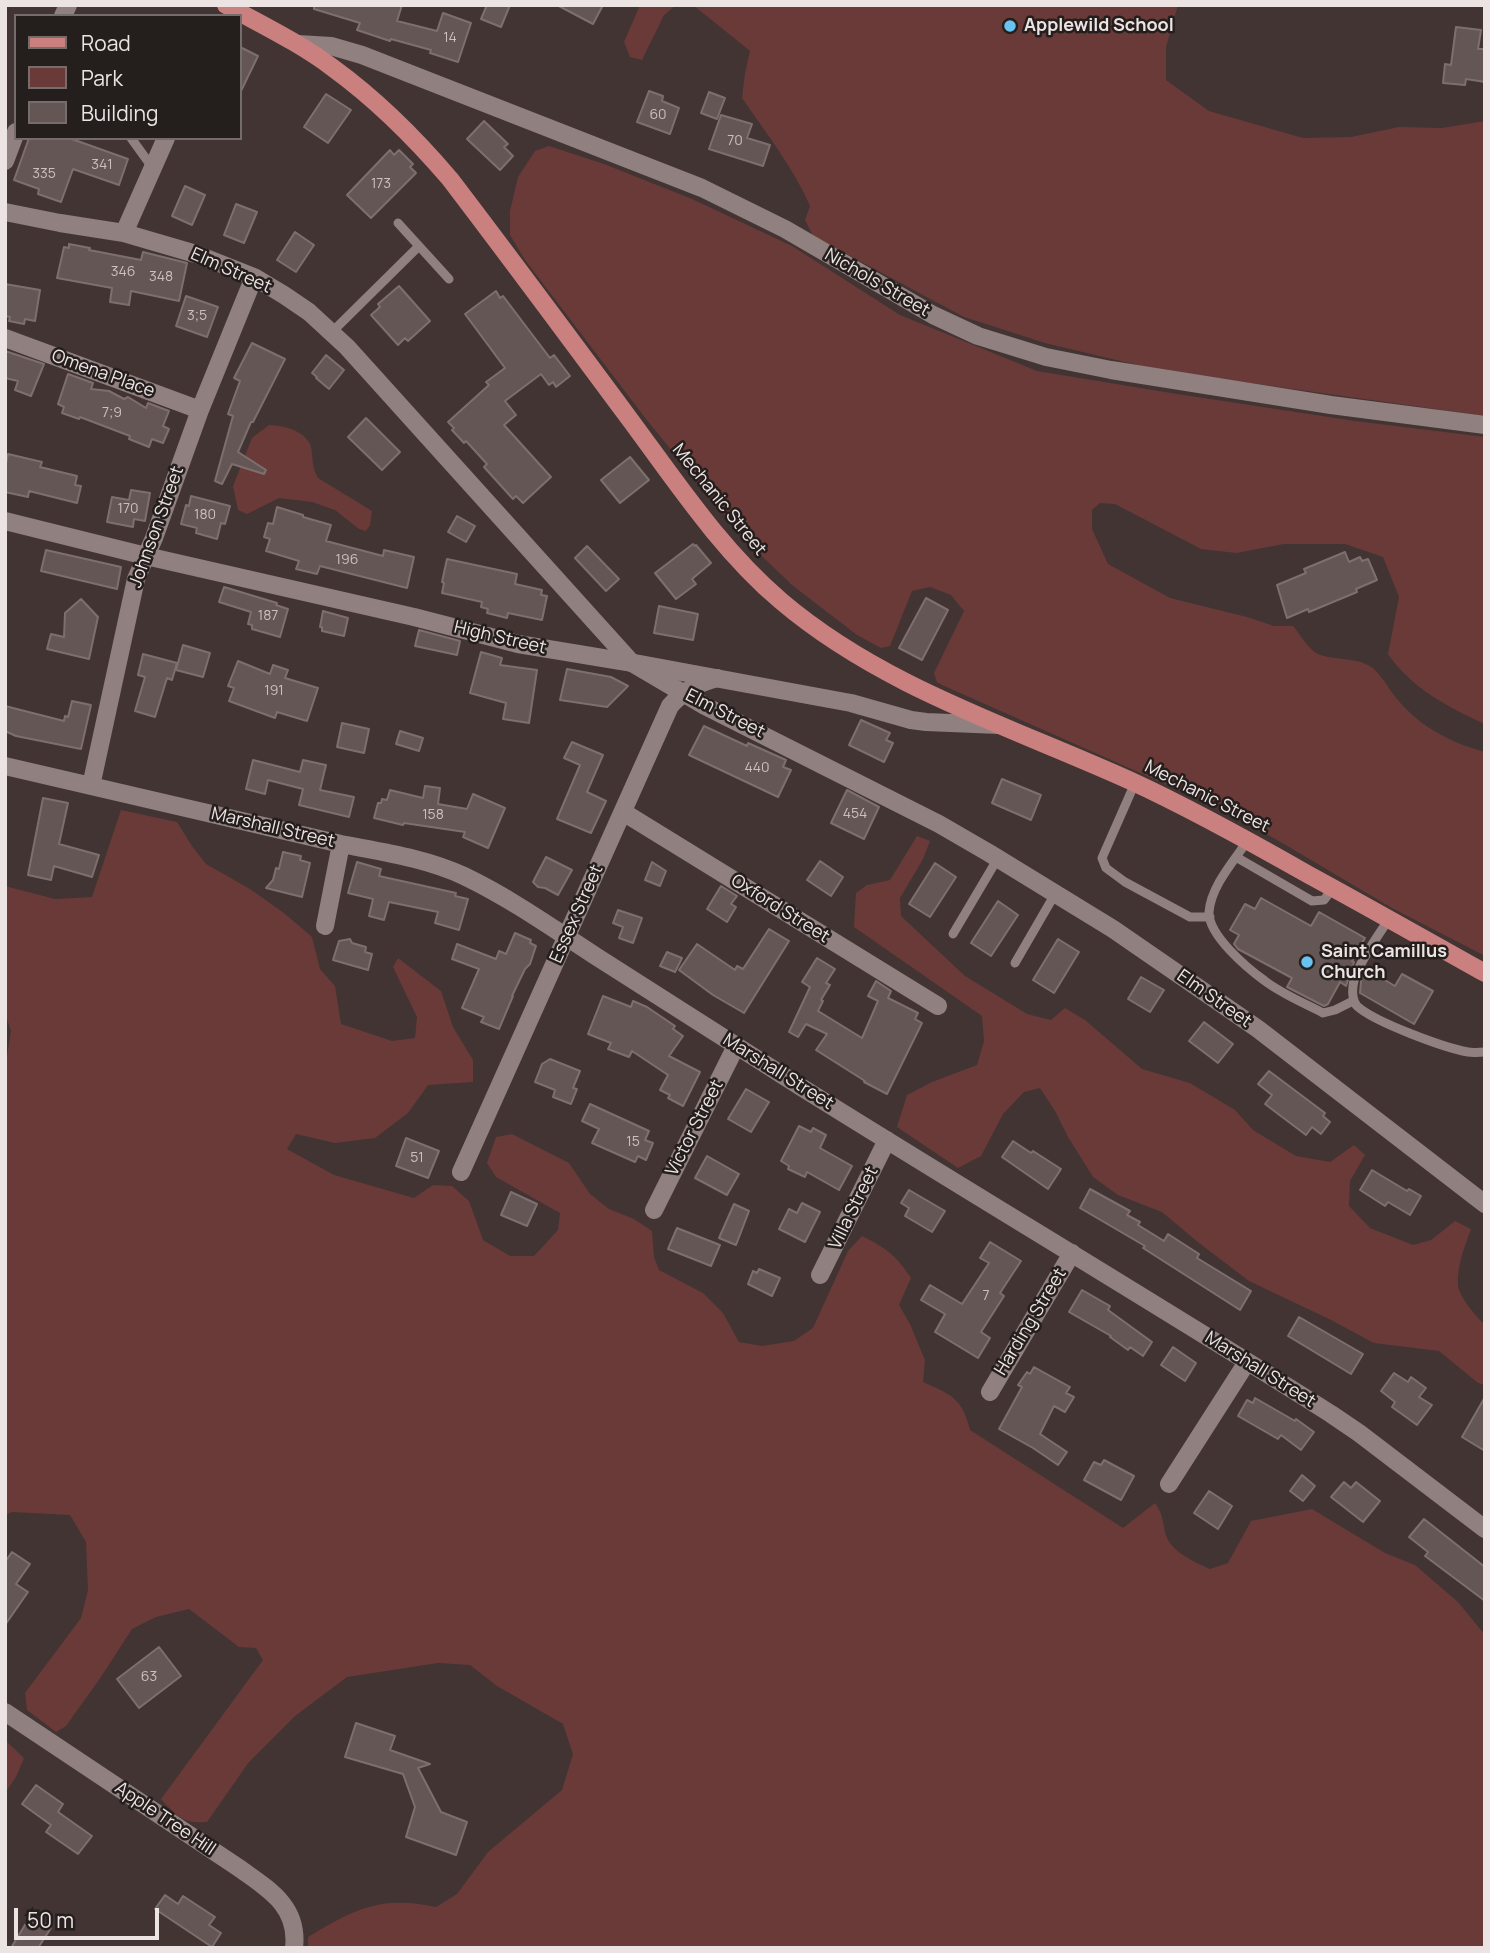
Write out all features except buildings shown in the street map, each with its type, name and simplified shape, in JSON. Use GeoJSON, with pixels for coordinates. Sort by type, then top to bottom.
{"type":"FeatureCollection","features":[{"type":"Feature","properties":{"kind":"main road","name":"Mechanic Street"},"geometry":{"type":"LineString","coordinates":[[225,5],[242,14]]}},
{"type":"Feature","properties":{"kind":"main road","name":"Mechanic Street"},"geometry":{"type":"LineString","coordinates":[[242,14],[298,44],[333,68],[407,131],[450,179],[691,503],[755,578],[792,609],[848,650],[905,682],[1207,817],[1485,973]]}},
{"type":"Feature","properties":{"kind":"street","name":"Nichols Street"},"geometry":{"type":"LineString","coordinates":[[298,44],[331,46],[362,55],[702,188],[785,229],[933,315],[978,336],[1046,357],[1111,370],[1331,405],[1485,425]]}},
{"type":"Feature","properties":{"kind":"street"},"geometry":{"type":"LineString","coordinates":[[5,161],[14,137]]}},
{"type":"Feature","properties":{"kind":"street"},"geometry":{"type":"LineString","coordinates":[[124,233],[165,140]]}},
{"type":"Feature","properties":{"kind":"street","name":"Elm Street"},"geometry":{"type":"LineString","coordinates":[[5,212],[124,233],[196,254],[254,277],[309,312],[347,347],[632,663],[684,693],[939,824],[1113,929],[1258,1029],[1485,1204]]}},
{"type":"Feature","properties":{"kind":"street","name":"Johnson Street"},"geometry":{"type":"LineString","coordinates":[[91,786],[136,579],[254,277]]}},
{"type":"Feature","properties":{"kind":"street","name":"Omena Place"},"geometry":{"type":"LineString","coordinates":[[5,338],[200,410]]}},
{"type":"Feature","properties":{"kind":"street","name":"High Street"},"geometry":{"type":"LineString","coordinates":[[5,521],[518,644],[851,703],[918,721],[999,725]]}},
{"type":"Feature","properties":{"kind":"street"},"geometry":{"type":"LineString","coordinates":[[632,663],[657,688],[664,702],[666,716]]}},
{"type":"Feature","properties":{"kind":"street"},"geometry":{"type":"LineString","coordinates":[[684,693],[697,684],[717,678]]}},
{"type":"Feature","properties":{"kind":"street","name":"Essex Street"},"geometry":{"type":"LineString","coordinates":[[461,1172],[670,706],[684,693]]}},
{"type":"Feature","properties":{"kind":"street","name":"Marshall Street"},"geometry":{"type":"LineString","coordinates":[[5,766],[395,855],[462,876],[566,937],[887,1140],[1247,1362],[1359,1433],[1483,1523]]}},
{"type":"Feature","properties":{"kind":"street","name":"Oxford Street"},"geometry":{"type":"LineString","coordinates":[[623,812],[938,1006]]}},
{"type":"Feature","properties":{"kind":"street"},"geometry":{"type":"LineString","coordinates":[[324,926],[341,844]]}},
{"type":"Feature","properties":{"kind":"street","name":"Victor Street"},"geometry":{"type":"LineString","coordinates":[[654,1210],[737,1046]]}},
{"type":"Feature","properties":{"kind":"street","name":"Villa Street"},"geometry":{"type":"LineString","coordinates":[[820,1275],[887,1140]]}},
{"type":"Feature","properties":{"kind":"street","name":"Harding Street"},"geometry":{"type":"LineString","coordinates":[[990,1392],[1072,1253]]}},
{"type":"Feature","properties":{"kind":"street"},"geometry":{"type":"LineString","coordinates":[[1169,1484],[1247,1362]]}},
{"type":"Feature","properties":{"kind":"street","name":"Apple Tree Hill"},"geometry":{"type":"LineString","coordinates":[[5,1712],[272,1892],[291,1917],[295,1931],[294,1948]]}},
{"type":"Feature","properties":{"kind":"lane"},"geometry":{"type":"LineString","coordinates":[[132,140],[152,167]]}},
{"type":"Feature","properties":{"kind":"lane"},"geometry":{"type":"LineString","coordinates":[[398,223],[449,279]]}},
{"type":"Feature","properties":{"kind":"lane"},"geometry":{"type":"LineString","coordinates":[[332,332],[419,246]]}},
{"type":"Feature","properties":{"kind":"lane"},"geometry":{"type":"LineString","coordinates":[[1135,783],[1102,858],[1106,867],[1125,882],[1190,917],[1210,917]]}},
{"type":"Feature","properties":{"kind":"lane"},"geometry":{"type":"LineString","coordinates":[[1248,840],[1216,889],[1209,910],[1210,924],[1223,943],[1266,982],[1323,1013],[1353,1001]]}},
{"type":"Feature","properties":{"kind":"lane"},"geometry":{"type":"LineString","coordinates":[[953,934],[998,858]]}},
{"type":"Feature","properties":{"kind":"lane"},"geometry":{"type":"LineString","coordinates":[[1236,858],[1312,901],[1324,900],[1333,888]]}},
{"type":"Feature","properties":{"kind":"lane"},"geometry":{"type":"LineString","coordinates":[[1015,963],[1055,894]]}},
{"type":"Feature","properties":{"kind":"lane"},"geometry":{"type":"LineString","coordinates":[[1389,919],[1367,953],[1352,984],[1353,1001],[1378,1020],[1413,1034],[1469,1052],[1485,1052]]}},
{"type":"Feature","properties":{"kind":"green space"},"geometry":{"type":"Polygon","coordinates":[[[640,5],[676,5],[664,15],[642,60],[630,57],[624,42],[640,5]]]}},
{"type":"Feature","properties":{"kind":"green space"},"geometry":{"type":"Polygon","coordinates":[[[693,5],[1178,5],[1166,47],[1166,80],[1209,111],[1303,138],[1351,137],[1399,127],[1442,128],[1485,121],[1485,416],[1158,370],[1045,343],[964,317],[813,236],[805,220],[810,206],[796,178],[742,98],[750,51],[693,5]]]}},
{"type":"Feature","properties":{"kind":"green space"},"geometry":{"type":"Polygon","coordinates":[[[549,146],[604,164],[692,199],[792,246],[900,315],[1037,371],[1355,421],[1485,437],[1485,724],[1431,695],[1407,677],[1388,654],[1399,597],[1383,557],[1345,544],[1284,544],[1236,553],[1201,549],[1115,504],[1100,503],[1092,510],[1092,529],[1108,564],[1170,598],[1274,626],[1293,626],[1314,652],[1362,663],[1375,670],[1407,710],[1426,726],[1449,739],[1485,752],[1485,956],[1392,908],[1224,810],[937,682],[934,673],[964,611],[951,595],[930,587],[912,591],[890,646],[881,648],[857,635],[792,585],[742,537],[646,419],[525,260],[510,235],[510,211],[518,177],[535,151],[549,146]]]}},
{"type":"Feature","properties":{"kind":"green space"},"geometry":{"type":"Polygon","coordinates":[[[269,425],[292,429],[307,439],[318,478],[372,511],[370,525],[366,531],[359,529],[335,510],[312,502],[279,498],[247,514],[238,510],[233,486],[252,438],[269,425]]]}},
{"type":"Feature","properties":{"kind":"green space"},"geometry":{"type":"Polygon","coordinates":[[[121,810],[177,822],[206,864],[250,889],[312,937],[320,969],[335,986],[341,1024],[392,1041],[415,1038],[417,1017],[393,967],[398,958],[441,991],[453,1027],[473,1060],[473,1082],[428,1085],[408,1113],[375,1138],[335,1143],[296,1134],[287,1149],[334,1175],[414,1198],[433,1185],[452,1186],[469,1201],[483,1240],[510,1256],[534,1256],[558,1230],[560,1213],[496,1177],[487,1163],[496,1137],[512,1134],[569,1163],[590,1194],[609,1209],[634,1219],[652,1231],[654,1257],[659,1270],[703,1293],[723,1313],[739,1342],[762,1346],[794,1341],[813,1328],[848,1251],[862,1236],[890,1253],[911,1278],[899,1305],[925,1360],[923,1382],[941,1390],[959,1404],[970,1430],[1123,1528],[1155,1503],[1166,1535],[1173,1546],[1184,1556],[1210,1569],[1228,1563],[1251,1521],[1312,1509],[1385,1553],[1415,1565],[1458,1602],[1485,1635],[1485,1948],[308,1948],[308,1937],[354,1912],[383,1904],[399,1903],[436,1907],[457,1894],[488,1852],[562,1790],[573,1754],[563,1724],[497,1686],[470,1665],[438,1663],[347,1677],[295,1716],[249,1762],[207,1822],[186,1820],[161,1799],[263,1660],[256,1648],[239,1647],[189,1609],[156,1617],[132,1629],[66,1726],[56,1732],[27,1710],[25,1693],[81,1618],[88,1590],[86,1542],[70,1515],[12,1512],[5,1515],[5,1069],[11,1031],[5,1013],[5,886],[55,899],[92,897],[121,810]]]}},
{"type":"Feature","properties":{"kind":"green space"},"geometry":{"type":"Polygon","coordinates":[[[917,836],[930,841],[923,859],[900,898],[901,916],[965,976],[1027,1014],[1051,1020],[1065,1008],[1085,1020],[1142,1069],[1190,1083],[1235,1110],[1253,1130],[1296,1156],[1330,1162],[1354,1145],[1365,1155],[1350,1181],[1349,1206],[1370,1228],[1413,1245],[1431,1240],[1455,1221],[1471,1229],[1460,1263],[1458,1284],[1464,1300],[1485,1325],[1485,1385],[1478,1383],[1439,1351],[1374,1343],[1249,1281],[1162,1212],[1118,1195],[1093,1177],[1040,1088],[1024,1092],[1003,1114],[981,1156],[958,1168],[897,1127],[907,1095],[932,1082],[977,1065],[984,1041],[982,1016],[854,927],[856,893],[867,885],[890,880],[917,836]]]}},
{"type":"Feature","properties":{"kind":"green space"},"geometry":{"type":"Polygon","coordinates":[[[5,1740],[24,1758],[5,1793],[5,1740]]]}},
{"type":"Feature","properties":{"kind":"place","name":"Applewild School"},"geometry":{"type":"Point","coordinates":[1010,26]}},
{"type":"Feature","properties":{"kind":"place","name":"Saint Camillus Church"},"geometry":{"type":"Point","coordinates":[1307,962]}}]}
